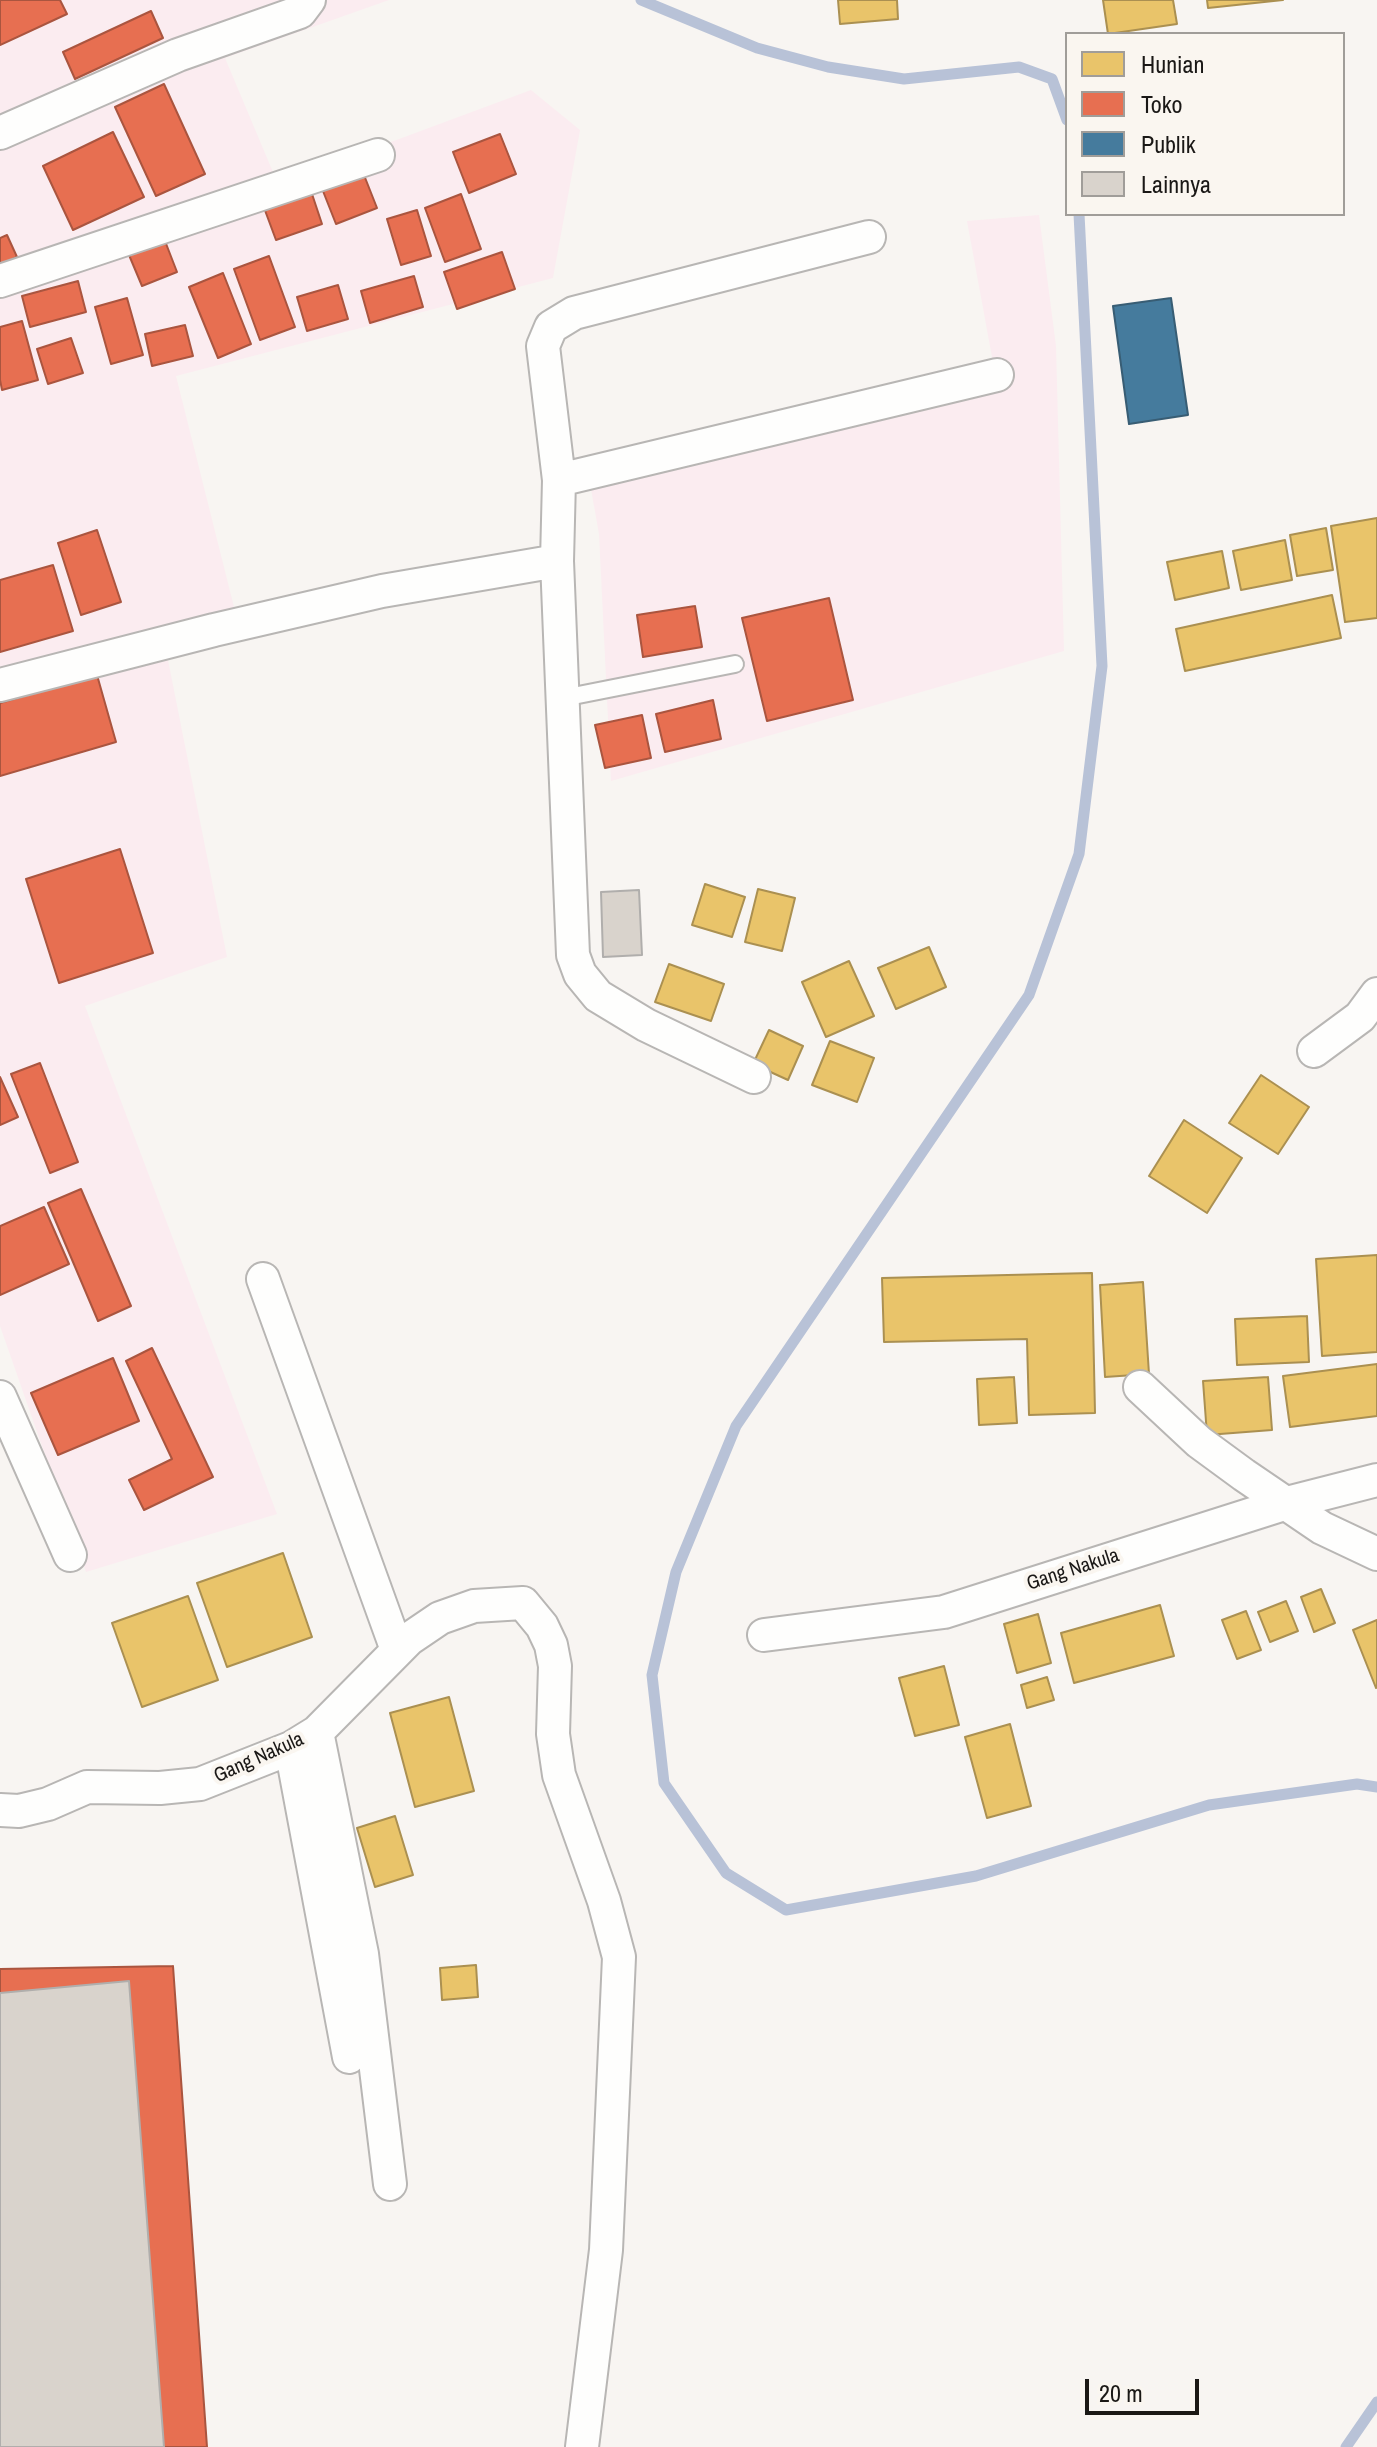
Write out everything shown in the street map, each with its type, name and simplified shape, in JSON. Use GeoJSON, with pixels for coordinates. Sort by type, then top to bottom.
{"type":"FeatureCollection","features":[{"type":"Feature","properties":{"kind":"street"},"geometry":{"type":"LineString","coordinates":[[0,133],[178,55],[300,12],[309,0]]}},
{"type":"Feature","properties":{"kind":"street"},"geometry":{"type":"LineString","coordinates":[[0,281],[378,155]]}},
{"type":"Feature","properties":{"kind":"street"},"geometry":{"type":"LineString","coordinates":[[754,1077],[634,1018],[598,996],[580,974],[573,955],[557,561],[559,480],[543,346],[551,327],[574,313],[869,237]]}},
{"type":"Feature","properties":{"kind":"street"},"geometry":{"type":"LineString","coordinates":[[559,480],[997,375]]}},
{"type":"Feature","properties":{"kind":"street"},"geometry":{"type":"LineString","coordinates":[[0,685],[382,591],[557,561]]}},
{"type":"Feature","properties":{"kind":"street"},"geometry":{"type":"LineString","coordinates":[[1314,1051],[1360,1017],[1377,994]]}},
{"type":"Feature","properties":{"kind":"street"},"geometry":{"type":"LineString","coordinates":[[263,1279],[397,1650]]}},
{"type":"Feature","properties":{"kind":"street"},"geometry":{"type":"LineString","coordinates":[[1140,1387],[1199,1442],[1322,1528],[1377,1554]]}},
{"type":"Feature","properties":{"kind":"street"},"geometry":{"type":"LineString","coordinates":[[0,1397],[70,1555]]}},
{"type":"Feature","properties":{"kind":"street","name":"Gang Nakula"},"geometry":{"type":"LineString","coordinates":[[764,1635],[944,1612],[1287,1503],[1377,1480]]}},
{"type":"Feature","properties":{"kind":"street","name":"Gang Nakula"},"geometry":{"type":"LineString","coordinates":[[0,1810],[19,1811],[48,1804],[87,1787],[160,1788],[200,1784],[304,1740],[409,1639],[440,1618],[474,1606],[523,1603],[542,1626],[551,1645],[555,1666],[553,1734],[559,1775],[604,1901],[619,1957],[606,2250],[582,2447]]}},
{"type":"Feature","properties":{"kind":"street"},"geometry":{"type":"LineString","coordinates":[[304,1740],[349,2057]]}},
{"type":"Feature","properties":{"kind":"street"},"geometry":{"type":"LineString","coordinates":[[304,1740],[362,1954],[390,2184]]}},
{"type":"Feature","properties":{"kind":"lane"},"geometry":{"type":"LineString","coordinates":[[563,698],[735,664]]}},
{"type":"Feature","properties":{"kind":"shaded area"},"geometry":{"type":"Polygon","coordinates":[[[0,0],[389,0],[225,58],[278,184],[531,90],[580,130],[553,278],[176,376],[237,619],[166,650],[227,957],[85,1006],[277,1514],[86,1572],[0,1326],[0,0]]]}},
{"type":"Feature","properties":{"kind":"shaded area"},"geometry":{"type":"Polygon","coordinates":[[[1039,215],[1056,346],[1064,651],[611,781],[599,534],[589,478],[994,368],[967,221],[1039,215]]]}},
{"type":"Feature","properties":{"kind":"building: Hunian"},"geometry":{"type":"Polygon","coordinates":[[[838,0],[897,0],[898,19],[840,24],[838,0]]]}},
{"type":"Feature","properties":{"kind":"building: Hunian"},"geometry":{"type":"Polygon","coordinates":[[[1103,0],[1173,0],[1177,24],[1108,32],[1103,0]]]}},
{"type":"Feature","properties":{"kind":"building: Hunian"},"geometry":{"type":"Polygon","coordinates":[[[1207,0],[1283,0],[1208,8],[1207,0]]]}},
{"type":"Feature","properties":{"kind":"building: Hunian"},"geometry":{"type":"Polygon","coordinates":[[[1377,518],[1377,618],[1345,622],[1331,526],[1377,518]]]}},
{"type":"Feature","properties":{"kind":"building: Hunian"},"geometry":{"type":"Polygon","coordinates":[[[1326,528],[1333,570],[1297,576],[1290,535],[1326,528]]]}},
{"type":"Feature","properties":{"kind":"building: Hunian"},"geometry":{"type":"Polygon","coordinates":[[[1285,540],[1292,580],[1241,590],[1233,551],[1285,540]]]}},
{"type":"Feature","properties":{"kind":"building: Hunian"},"geometry":{"type":"Polygon","coordinates":[[[1222,551],[1229,588],[1175,600],[1167,562],[1222,551]]]}},
{"type":"Feature","properties":{"kind":"building: Hunian"},"geometry":{"type":"Polygon","coordinates":[[[1332,595],[1341,638],[1185,671],[1176,629],[1332,595]]]}},
{"type":"Feature","properties":{"kind":"building: Hunian"},"geometry":{"type":"Polygon","coordinates":[[[705,884],[745,897],[732,937],[692,925],[705,884]]]}},
{"type":"Feature","properties":{"kind":"building: Hunian"},"geometry":{"type":"Polygon","coordinates":[[[758,889],[795,898],[782,951],[745,942],[758,889]]]}},
{"type":"Feature","properties":{"kind":"building: Hunian"},"geometry":{"type":"Polygon","coordinates":[[[929,947],[946,987],[896,1009],[878,968],[929,947]]]}},
{"type":"Feature","properties":{"kind":"building: Hunian"},"geometry":{"type":"Polygon","coordinates":[[[849,961],[874,1016],[826,1037],[802,982],[849,961]]]}},
{"type":"Feature","properties":{"kind":"building: Hunian"},"geometry":{"type":"Polygon","coordinates":[[[669,964],[724,984],[711,1021],[655,1002],[669,964]]]}},
{"type":"Feature","properties":{"kind":"building: Hunian"},"geometry":{"type":"Polygon","coordinates":[[[769,1030],[803,1046],[788,1080],[753,1064],[769,1030]]]}},
{"type":"Feature","properties":{"kind":"building: Hunian"},"geometry":{"type":"Polygon","coordinates":[[[830,1041],[874,1058],[857,1102],[812,1085],[830,1041]]]}},
{"type":"Feature","properties":{"kind":"building: Hunian"},"geometry":{"type":"Polygon","coordinates":[[[1261,1075],[1309,1107],[1278,1154],[1229,1123],[1261,1075]]]}},
{"type":"Feature","properties":{"kind":"building: Hunian"},"geometry":{"type":"Polygon","coordinates":[[[1184,1120],[1242,1158],[1207,1213],[1149,1176],[1184,1120]]]}},
{"type":"Feature","properties":{"kind":"building: Hunian"},"geometry":{"type":"Polygon","coordinates":[[[1377,1255],[1377,1352],[1322,1356],[1316,1259],[1377,1255]]]}},
{"type":"Feature","properties":{"kind":"building: Hunian"},"geometry":{"type":"Polygon","coordinates":[[[1092,1273],[1095,1413],[1029,1415],[1027,1339],[884,1342],[882,1278],[1092,1273]]]}},
{"type":"Feature","properties":{"kind":"building: Hunian"},"geometry":{"type":"Polygon","coordinates":[[[1143,1282],[1149,1374],[1105,1377],[1100,1285],[1143,1282]]]}},
{"type":"Feature","properties":{"kind":"building: Hunian"},"geometry":{"type":"Polygon","coordinates":[[[1307,1316],[1309,1362],[1237,1365],[1235,1319],[1307,1316]]]}},
{"type":"Feature","properties":{"kind":"building: Hunian"},"geometry":{"type":"Polygon","coordinates":[[[1377,1364],[1377,1416],[1290,1427],[1283,1376],[1377,1364]]]}},
{"type":"Feature","properties":{"kind":"building: Hunian"},"geometry":{"type":"Polygon","coordinates":[[[1014,1377],[1017,1423],[979,1425],[977,1379],[1014,1377]]]}},
{"type":"Feature","properties":{"kind":"building: Hunian"},"geometry":{"type":"Polygon","coordinates":[[[1268,1377],[1272,1430],[1207,1435],[1203,1381],[1268,1377]]]}},
{"type":"Feature","properties":{"kind":"building: Hunian"},"geometry":{"type":"Polygon","coordinates":[[[283,1553],[312,1637],[227,1667],[197,1583],[283,1553]]]}},
{"type":"Feature","properties":{"kind":"building: Hunian"},"geometry":{"type":"Polygon","coordinates":[[[1321,1589],[1335,1623],[1314,1632],[1301,1597],[1321,1589]]]}},
{"type":"Feature","properties":{"kind":"building: Hunian"},"geometry":{"type":"Polygon","coordinates":[[[188,1596],[218,1680],[142,1707],[112,1623],[188,1596]]]}},
{"type":"Feature","properties":{"kind":"building: Hunian"},"geometry":{"type":"Polygon","coordinates":[[[1286,1601],[1298,1631],[1270,1642],[1258,1612],[1286,1601]]]}},
{"type":"Feature","properties":{"kind":"building: Hunian"},"geometry":{"type":"Polygon","coordinates":[[[1160,1605],[1174,1656],[1074,1683],[1061,1633],[1160,1605]]]}},
{"type":"Feature","properties":{"kind":"building: Hunian"},"geometry":{"type":"Polygon","coordinates":[[[1246,1611],[1261,1650],[1237,1659],[1222,1620],[1246,1611]]]}},
{"type":"Feature","properties":{"kind":"building: Hunian"},"geometry":{"type":"Polygon","coordinates":[[[1038,1614],[1051,1663],[1017,1673],[1004,1624],[1038,1614]]]}},
{"type":"Feature","properties":{"kind":"building: Hunian"},"geometry":{"type":"Polygon","coordinates":[[[1377,1620],[1377,1687],[1376,1688],[1353,1630],[1377,1620]]]}},
{"type":"Feature","properties":{"kind":"building: Hunian"},"geometry":{"type":"Polygon","coordinates":[[[944,1666],[959,1725],[915,1736],[899,1678],[944,1666]]]}},
{"type":"Feature","properties":{"kind":"building: Hunian"},"geometry":{"type":"Polygon","coordinates":[[[1047,1677],[1054,1700],[1027,1708],[1021,1685],[1047,1677]]]}},
{"type":"Feature","properties":{"kind":"building: Hunian"},"geometry":{"type":"Polygon","coordinates":[[[449,1697],[474,1791],[415,1807],[390,1713],[449,1697]]]}},
{"type":"Feature","properties":{"kind":"building: Hunian"},"geometry":{"type":"Polygon","coordinates":[[[1010,1724],[1031,1806],[987,1818],[965,1737],[1010,1724]]]}},
{"type":"Feature","properties":{"kind":"building: Hunian"},"geometry":{"type":"Polygon","coordinates":[[[395,1816],[413,1875],[375,1887],[357,1828],[395,1816]]]}},
{"type":"Feature","properties":{"kind":"building: Hunian"},"geometry":{"type":"Polygon","coordinates":[[[476,1965],[478,1997],[442,2000],[440,1968],[476,1965]]]}},
{"type":"Feature","properties":{"kind":"building: Toko"},"geometry":{"type":"Polygon","coordinates":[[[0,0],[60,0],[67,14],[0,45],[0,0]]]}},
{"type":"Feature","properties":{"kind":"building: Toko"},"geometry":{"type":"Polygon","coordinates":[[[151,11],[163,38],[75,79],[63,52],[151,11]]]}},
{"type":"Feature","properties":{"kind":"building: Toko"},"geometry":{"type":"Polygon","coordinates":[[[164,84],[205,174],[156,196],[115,107],[164,84]]]}},
{"type":"Feature","properties":{"kind":"building: Toko"},"geometry":{"type":"Polygon","coordinates":[[[113,132],[144,197],[73,230],[43,166],[113,132]]]}},
{"type":"Feature","properties":{"kind":"building: Toko"},"geometry":{"type":"Polygon","coordinates":[[[500,134],[516,174],[469,193],[453,152],[500,134]]]}},
{"type":"Feature","properties":{"kind":"building: Toko"},"geometry":{"type":"Polygon","coordinates":[[[362,170],[377,208],[336,224],[321,186],[362,170]]]}},
{"type":"Feature","properties":{"kind":"building: Toko"},"geometry":{"type":"Polygon","coordinates":[[[310,188],[322,224],[276,240],[263,205],[310,188]]]}},
{"type":"Feature","properties":{"kind":"building: Toko"},"geometry":{"type":"Polygon","coordinates":[[[461,194],[481,249],[445,262],[425,208],[461,194]]]}},
{"type":"Feature","properties":{"kind":"building: Toko"},"geometry":{"type":"Polygon","coordinates":[[[417,210],[431,256],[401,265],[387,219],[417,210]]]}},
{"type":"Feature","properties":{"kind":"building: Toko"},"geometry":{"type":"Polygon","coordinates":[[[7,235],[17,257],[0,265],[0,238],[7,235]]]}},
{"type":"Feature","properties":{"kind":"building: Toko"},"geometry":{"type":"Polygon","coordinates":[[[165,241],[177,272],[142,286],[129,255],[165,241]]]}},
{"type":"Feature","properties":{"kind":"building: Toko"},"geometry":{"type":"Polygon","coordinates":[[[502,252],[515,289],[457,309],[444,272],[502,252]]]}},
{"type":"Feature","properties":{"kind":"building: Toko"},"geometry":{"type":"Polygon","coordinates":[[[269,256],[295,327],[260,340],[234,269],[269,256]]]}},
{"type":"Feature","properties":{"kind":"building: Toko"},"geometry":{"type":"Polygon","coordinates":[[[223,273],[251,344],[218,358],[189,287],[223,273]]]}},
{"type":"Feature","properties":{"kind":"building: Toko"},"geometry":{"type":"Polygon","coordinates":[[[414,276],[423,307],[370,323],[361,291],[414,276]]]}},
{"type":"Feature","properties":{"kind":"building: Toko"},"geometry":{"type":"Polygon","coordinates":[[[78,281],[86,312],[30,327],[22,296],[78,281]]]}},
{"type":"Feature","properties":{"kind":"building: Toko"},"geometry":{"type":"Polygon","coordinates":[[[338,285],[348,319],[307,331],[297,297],[338,285]]]}},
{"type":"Feature","properties":{"kind":"building: Toko"},"geometry":{"type":"Polygon","coordinates":[[[127,298],[143,355],[111,364],[95,307],[127,298]]]}},
{"type":"Feature","properties":{"kind":"building: Toko"},"geometry":{"type":"Polygon","coordinates":[[[22,321],[38,380],[2,390],[0,327],[22,321]]]}},
{"type":"Feature","properties":{"kind":"building: Toko"},"geometry":{"type":"Polygon","coordinates":[[[185,325],[193,356],[152,366],[145,334],[185,325]]]}},
{"type":"Feature","properties":{"kind":"building: Toko"},"geometry":{"type":"Polygon","coordinates":[[[71,338],[83,373],[48,384],[37,349],[71,338]]]}},
{"type":"Feature","properties":{"kind":"building: Toko"},"geometry":{"type":"Polygon","coordinates":[[[97,530],[121,602],[81,615],[58,543],[97,530]]]}},
{"type":"Feature","properties":{"kind":"building: Toko"},"geometry":{"type":"Polygon","coordinates":[[[53,565],[73,631],[0,652],[0,580],[53,565]]]}},
{"type":"Feature","properties":{"kind":"building: Toko"},"geometry":{"type":"Polygon","coordinates":[[[829,598],[853,700],[767,721],[742,618],[829,598]]]}},
{"type":"Feature","properties":{"kind":"building: Toko"},"geometry":{"type":"Polygon","coordinates":[[[695,606],[702,647],[643,657],[637,615],[695,606]]]}},
{"type":"Feature","properties":{"kind":"building: Toko"},"geometry":{"type":"Polygon","coordinates":[[[97,675],[116,742],[0,776],[0,703],[97,675]]]}},
{"type":"Feature","properties":{"kind":"building: Toko"},"geometry":{"type":"Polygon","coordinates":[[[713,700],[721,739],[665,752],[656,714],[713,700]]]}},
{"type":"Feature","properties":{"kind":"building: Toko"},"geometry":{"type":"Polygon","coordinates":[[[642,715],[651,758],[605,768],[595,725],[642,715]]]}},
{"type":"Feature","properties":{"kind":"building: Toko"},"geometry":{"type":"Polygon","coordinates":[[[120,849],[153,953],[59,983],[26,879],[120,849]]]}},
{"type":"Feature","properties":{"kind":"building: Toko"},"geometry":{"type":"Polygon","coordinates":[[[40,1063],[78,1162],[50,1173],[11,1074],[40,1063]]]}},
{"type":"Feature","properties":{"kind":"building: Toko"},"geometry":{"type":"Polygon","coordinates":[[[0,1077],[18,1117],[0,1125],[0,1077]]]}},
{"type":"Feature","properties":{"kind":"building: Toko"},"geometry":{"type":"Polygon","coordinates":[[[81,1189],[131,1306],[98,1321],[48,1203],[81,1189]]]}},
{"type":"Feature","properties":{"kind":"building: Toko"},"geometry":{"type":"Polygon","coordinates":[[[44,1207],[69,1264],[0,1295],[0,1226],[44,1207]]]}},
{"type":"Feature","properties":{"kind":"building: Toko"},"geometry":{"type":"Polygon","coordinates":[[[152,1348],[213,1477],[144,1510],[129,1480],[172,1459],[126,1361],[152,1348]]]}},
{"type":"Feature","properties":{"kind":"building: Toko"},"geometry":{"type":"Polygon","coordinates":[[[113,1358],[139,1421],[58,1455],[31,1393],[113,1358]]]}},
{"type":"Feature","properties":{"kind":"building: Toko"},"geometry":{"type":"Polygon","coordinates":[[[173,1966],[207,2447],[0,2447],[0,1969],[173,1966]]]}},
{"type":"Feature","properties":{"kind":"building: Publik"},"geometry":{"type":"Polygon","coordinates":[[[1171,298],[1188,415],[1129,424],[1113,306],[1171,298]]]}},
{"type":"Feature","properties":{"kind":"building: Lainnya"},"geometry":{"type":"Polygon","coordinates":[[[639,890],[642,955],[603,957],[601,892],[639,890]]]}},
{"type":"Feature","properties":{"kind":"building: Lainnya"},"geometry":{"type":"Polygon","coordinates":[[[129,1981],[164,2447],[0,2447],[0,1993],[129,1981]]]}},
{"type":"Feature","properties":{"kind":"waterway"},"geometry":{"type":"LineString","coordinates":[[641,0],[757,48],[828,67],[904,79],[1019,67],[1052,79],[1065,115]]}},
{"type":"Feature","properties":{"kind":"waterway"},"geometry":{"type":"LineString","coordinates":[[1079,216],[1102,666],[1079,854],[1029,995],[736,1426],[676,1572],[652,1675],[664,1783],[726,1873],[786,1910],[976,1876],[1209,1805],[1357,1784],[1377,1787]]}},
{"type":"Feature","properties":{"kind":"waterway"},"geometry":{"type":"LineString","coordinates":[[1346,2447],[1377,2402]]}}]}
